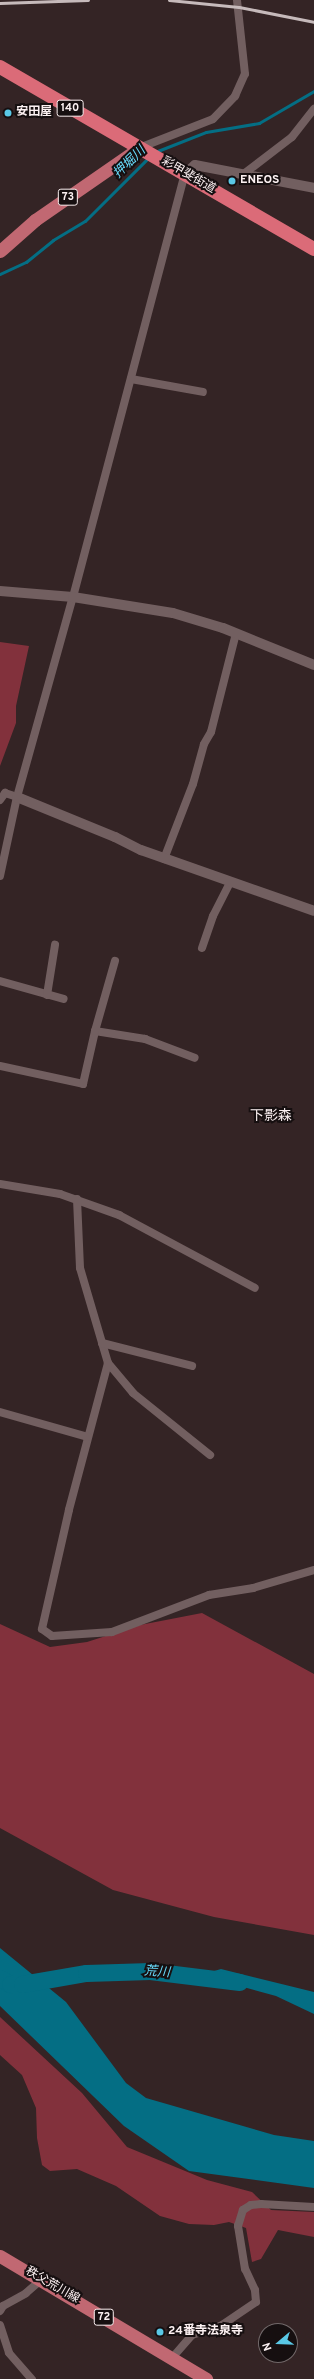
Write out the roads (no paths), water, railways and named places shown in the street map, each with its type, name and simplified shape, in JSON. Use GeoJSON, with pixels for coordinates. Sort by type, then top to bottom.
{"type":"FeatureCollection","features":[{"type":"Feature","properties":{"kind":"highway","name":"彩甲斐街道"},"geometry":{"type":"LineString","coordinates":[[0,67],[314,249]]}},
{"type":"Feature","properties":{"kind":"main road","name":"73"},"geometry":{"type":"LineString","coordinates":[[0,251],[42,216],[144,151]]}},
{"type":"Feature","properties":{"kind":"main road","name":"秩父荒川線"},"geometry":{"type":"LineString","coordinates":[[0,2256],[206,2379]]}},
{"type":"Feature","properties":{"kind":"street"},"geometry":{"type":"LineString","coordinates":[[144,151],[213,119],[235,96],[245,74],[237,0]]}},
{"type":"Feature","properties":{"kind":"street"},"geometry":{"type":"LineString","coordinates":[[246,173],[292,138],[314,109]]}},
{"type":"Feature","properties":{"kind":"street"},"geometry":{"type":"LineString","coordinates":[[0,876],[16,797],[73,597],[185,174],[195,165],[246,173],[314,188]]}},
{"type":"Feature","properties":{"kind":"street"},"geometry":{"type":"LineString","coordinates":[[131,379],[203,392]]}},
{"type":"Feature","properties":{"kind":"street"},"geometry":{"type":"LineString","coordinates":[[0,591],[73,597],[173,613],[236,633],[314,665]]}},
{"type":"Feature","properties":{"kind":"street"},"geometry":{"type":"LineString","coordinates":[[164,859],[193,784],[204,744],[210,732],[236,633]]}},
{"type":"Feature","properties":{"kind":"street"},"geometry":{"type":"LineString","coordinates":[[0,800],[5,793],[164,859],[314,911]]}},
{"type":"Feature","properties":{"kind":"street"},"geometry":{"type":"LineString","coordinates":[[202,948],[213,916],[230,883]]}},
{"type":"Feature","properties":{"kind":"street"},"geometry":{"type":"LineString","coordinates":[[47,995],[55,945]]}},
{"type":"Feature","properties":{"kind":"street"},"geometry":{"type":"LineString","coordinates":[[0,1066],[83,1084],[95,1031],[115,961]]}},
{"type":"Feature","properties":{"kind":"street"},"geometry":{"type":"LineString","coordinates":[[0,981],[64,999]]}},
{"type":"Feature","properties":{"kind":"street"},"geometry":{"type":"LineString","coordinates":[[95,1031],[146,1039],[195,1058]]}},
{"type":"Feature","properties":{"kind":"street"},"geometry":{"type":"LineString","coordinates":[[0,1184],[77,1199],[119,1215],[255,1288]]}},
{"type":"Feature","properties":{"kind":"street"},"geometry":{"type":"LineString","coordinates":[[77,1199],[76,1219],[80,1268],[108,1363],[133,1393],[210,1455]]}},
{"type":"Feature","properties":{"kind":"street"},"geometry":{"type":"LineString","coordinates":[[102,1343],[192,1366]]}},
{"type":"Feature","properties":{"kind":"street"},"geometry":{"type":"LineString","coordinates":[[108,1363],[88,1436],[42,1628],[52,1636],[112,1632],[209,1595],[253,1588],[314,1570]]}},
{"type":"Feature","properties":{"kind":"street"},"geometry":{"type":"LineString","coordinates":[[0,1412],[88,1436]]}},
{"type":"Feature","properties":{"kind":"street"},"geometry":{"type":"LineString","coordinates":[[172,2358],[192,2335],[222,2325],[256,2302],[255,2290],[245,2269],[238,2226],[243,2210],[251,2205],[261,2204],[314,2206]]}},
{"type":"Feature","properties":{"kind":"street"},"geometry":{"type":"LineString","coordinates":[[0,2311],[3,2306],[26,2293],[42,2280]]}},
{"type":"Feature","properties":{"kind":"street"},"geometry":{"type":"LineString","coordinates":[[0,2325],[9,2353],[32,2379]]}},
{"type":"Feature","properties":{"kind":"water"},"geometry":{"type":"Polygon","coordinates":[[[0,1948],[66,2002],[126,2083],[146,2098],[274,2135],[314,2141],[314,2188],[189,2171],[124,2126],[0,2006],[0,1948]]]}},
{"type":"Feature","properties":{"kind":"water"},"geometry":{"type":"Polygon","coordinates":[[[221,1969],[314,1992],[314,2014],[276,1996],[200,1975],[221,1969]]]}},
{"type":"Feature","properties":{"kind":"waterway","name":"押堀川"},"geometry":{"type":"LineString","coordinates":[[155,152],[206,132],[259,123],[314,91]]}},
{"type":"Feature","properties":{"kind":"waterway","name":"押堀川"},"geometry":{"type":"LineString","coordinates":[[0,274],[26,262],[53,240],[85,221],[148,158]]}},
{"type":"Feature","properties":{"kind":"waterway","name":"荒川"},"geometry":{"type":"LineString","coordinates":[[0,1978],[10,1984],[22,1984],[86,1973],[150,1971],[239,1982]]}},
{"type":"Feature","properties":{"kind":"railway"},"geometry":{"type":"LineString","coordinates":[[0,3],[88,0]]}},
{"type":"Feature","properties":{"kind":"railway"},"geometry":{"type":"LineString","coordinates":[[169,0],[239,7],[314,22]]}},
{"type":"Feature","properties":{"kind":"place","name":"安田屋"},"geometry":{"type":"Point","coordinates":[8,113]}},
{"type":"Feature","properties":{"kind":"place","name":"ENEOS"},"geometry":{"type":"Point","coordinates":[232,181]}},
{"type":"Feature","properties":{"kind":"place","name":"24番寺法泉寺"},"geometry":{"type":"Point","coordinates":[160,2332]}},
{"type":"Feature","properties":{"kind":"district","name":"下影森"},"geometry":{"type":"Point","coordinates":[271,1117]}}]}
